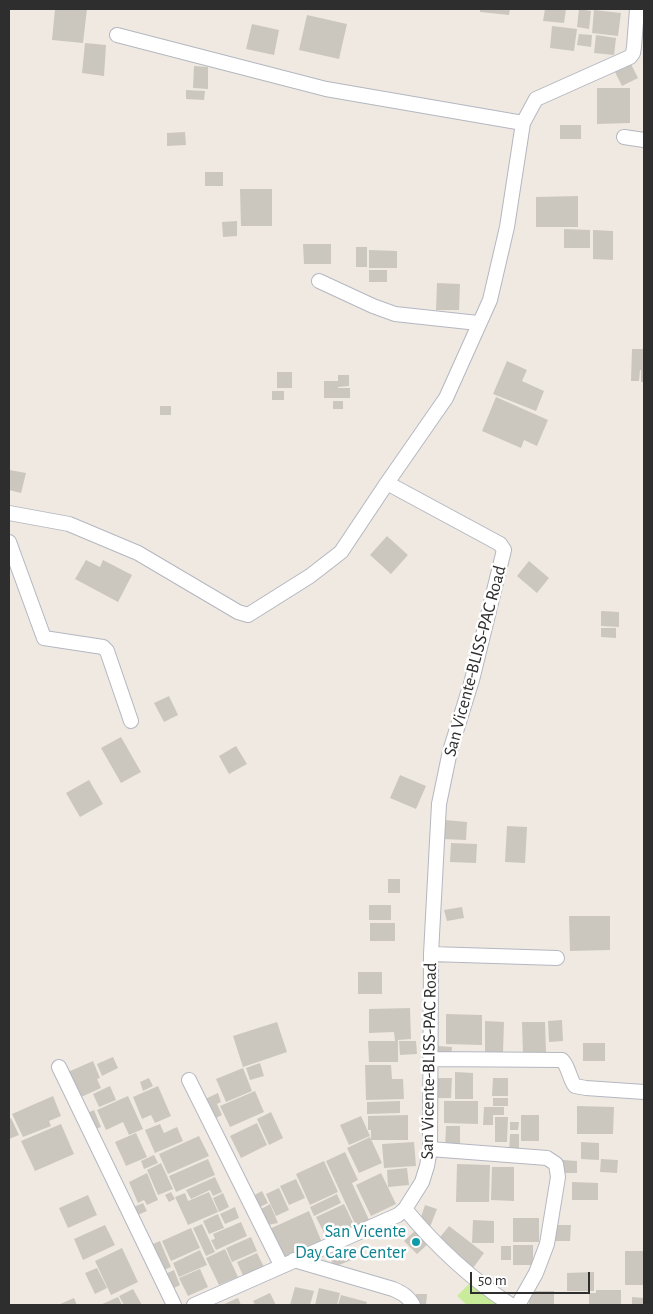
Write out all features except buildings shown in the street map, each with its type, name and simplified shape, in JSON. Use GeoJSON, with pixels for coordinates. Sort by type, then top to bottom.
{"type":"FeatureCollection","features":[{"type":"Feature","properties":{"kind":"street"},"geometry":{"type":"LineString","coordinates":[[9,513],[69,524],[138,553],[238,612],[248,615],[310,576],[341,552],[446,398],[478,323],[490,300],[507,227],[523,123],[536,99],[630,57],[634,47],[637,9]]}},
{"type":"Feature","properties":{"kind":"street"},"geometry":{"type":"LineString","coordinates":[[117,35],[326,90],[523,123]]}},
{"type":"Feature","properties":{"kind":"street"},"geometry":{"type":"LineString","coordinates":[[624,137],[644,140]]}},
{"type":"Feature","properties":{"kind":"street"},"geometry":{"type":"LineString","coordinates":[[320,281],[373,306],[395,314],[478,323]]}},
{"type":"Feature","properties":{"kind":"street","name":"San Vicente-BLISS-PAC Road"},"geometry":{"type":"LineString","coordinates":[[194,1305],[389,1220],[405,1209],[422,1182],[427,1166],[430,1149],[431,954],[437,820],[441,790],[450,751],[472,680],[504,550],[500,544],[387,483]]}},
{"type":"Feature","properties":{"kind":"street"},"geometry":{"type":"LineString","coordinates":[[9,542],[44,638],[102,647],[107,651],[131,721]]}},
{"type":"Feature","properties":{"kind":"street"},"geometry":{"type":"LineString","coordinates":[[431,954],[557,958]]}},
{"type":"Feature","properties":{"kind":"street"},"geometry":{"type":"LineString","coordinates":[[430,1059],[562,1060],[566,1064],[570,1079],[575,1086],[644,1092]]}},
{"type":"Feature","properties":{"kind":"street"},"geometry":{"type":"LineString","coordinates":[[59,1067],[174,1305]]}},
{"type":"Feature","properties":{"kind":"street"},"geometry":{"type":"LineString","coordinates":[[189,1080],[281,1266]]}},
{"type":"Feature","properties":{"kind":"street"},"geometry":{"type":"LineString","coordinates":[[430,1149],[547,1158],[556,1164],[558,1177],[547,1244],[536,1273],[518,1305]]}},
{"type":"Feature","properties":{"kind":"street"},"geometry":{"type":"LineString","coordinates":[[405,1209],[444,1252],[510,1305]]}},
{"type":"Feature","properties":{"kind":"street"},"geometry":{"type":"LineString","coordinates":[[294,1260],[403,1293],[413,1305]]}},
{"type":"Feature","properties":{"kind":"green space"},"geometry":{"type":"Polygon","coordinates":[[[480,1273],[512,1305],[467,1305],[457,1296],[480,1273]]]}},
{"type":"Feature","properties":{"kind":"place","name":"San Vicente Day Care Center"},"geometry":{"type":"Point","coordinates":[416,1242]}}]}
